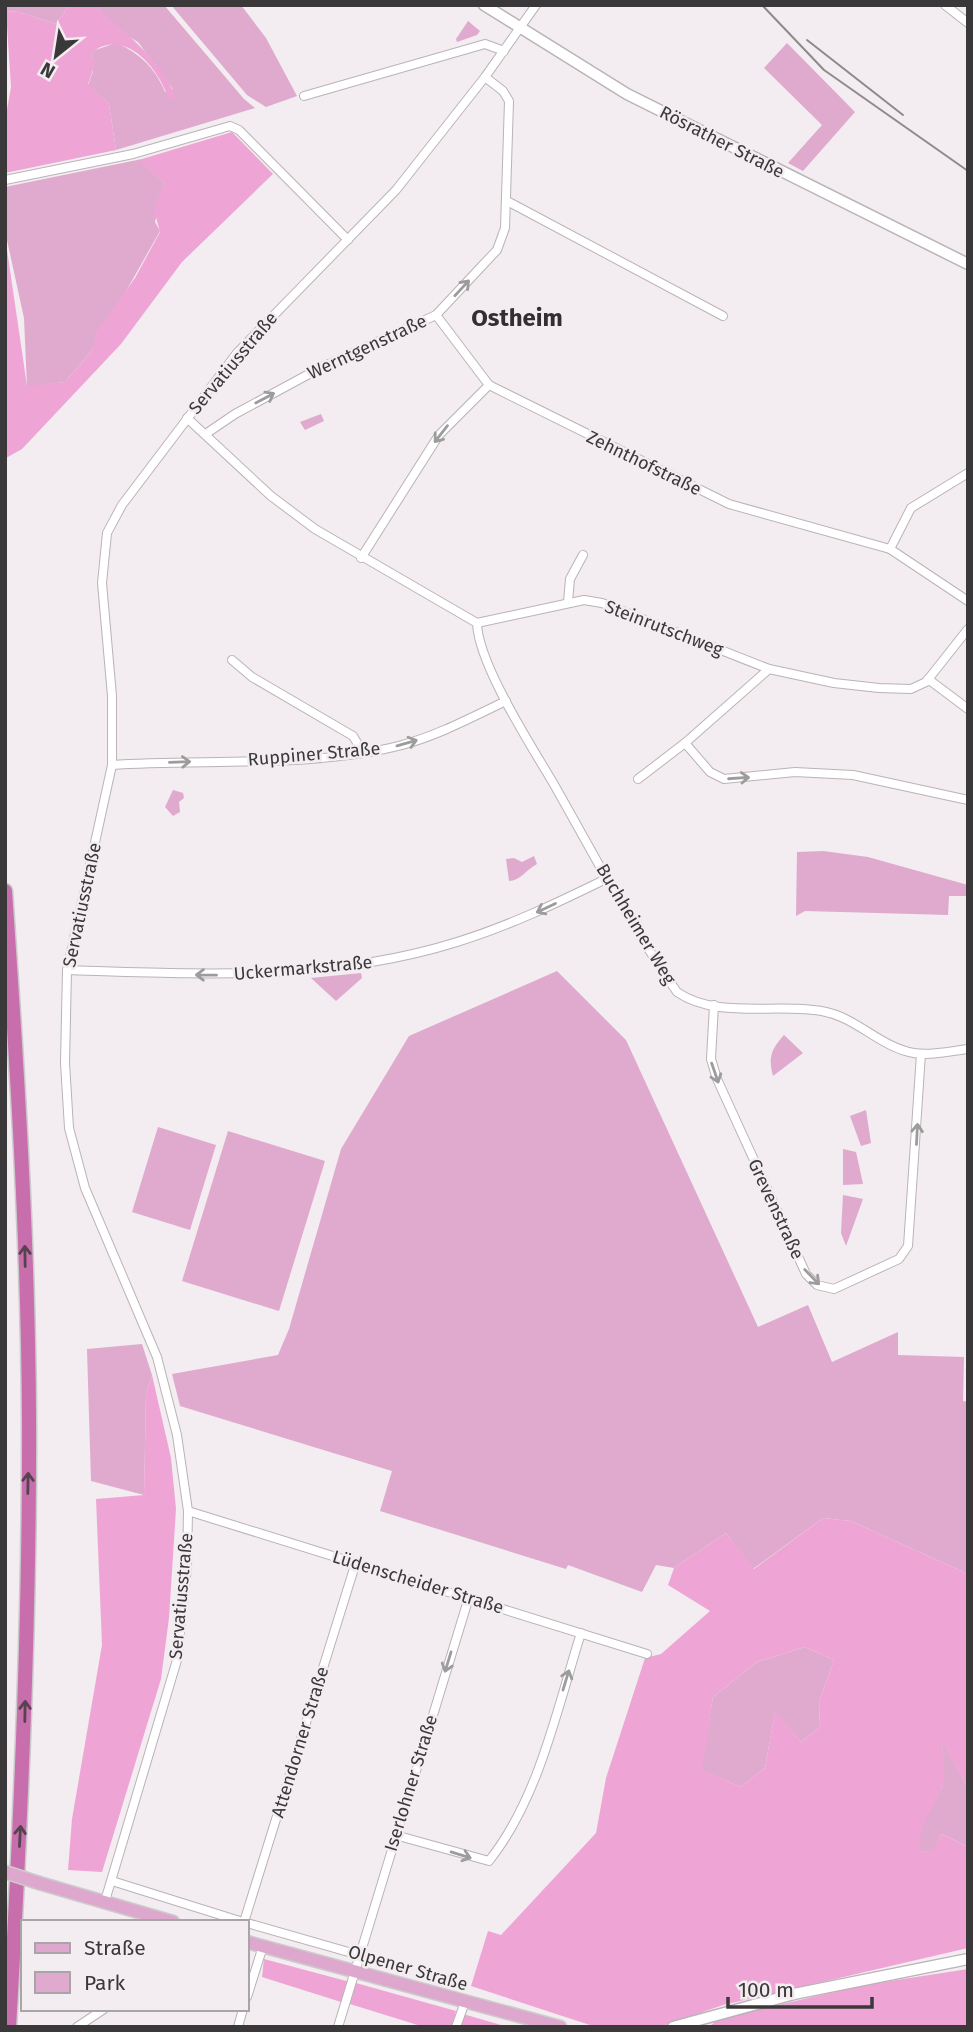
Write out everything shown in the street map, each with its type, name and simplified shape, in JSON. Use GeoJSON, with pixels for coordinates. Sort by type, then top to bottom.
{"type":"FeatureCollection","features":[{"type":"Feature","properties":{"kind":"highway"},"geometry":{"type":"LineString","coordinates":[[5,891],[24,1205],[29,1415],[24,1779],[9,2027]]}},
{"type":"Feature","properties":{"kind":"main road","name":"Rösrather Straße"},"geometry":{"type":"LineString","coordinates":[[484,5],[627,94],[968,264]]}},
{"type":"Feature","properties":{"kind":"main road"},"geometry":{"type":"LineString","coordinates":[[5,1872],[167,1920]]}},
{"type":"Feature","properties":{"kind":"main road","name":"Olpener Straße"},"geometry":{"type":"LineString","coordinates":[[248,1942],[560,2027]]}},
{"type":"Feature","properties":{"kind":"main road"},"geometry":{"type":"LineString","coordinates":[[673,2027],[794,1994],[968,1959]]}},
{"type":"Feature","properties":{"kind":"main road"},"geometry":{"type":"LineString","coordinates":[[700,2027],[710,2015]]}},
{"type":"Feature","properties":{"kind":"street","name":"Servatiusstraße"},"geometry":{"type":"LineString","coordinates":[[105,1901],[177,1660],[187,1567],[188,1511],[177,1435],[157,1357],[85,1188],[69,1128],[65,1063],[67,970],[112,765],[112,696],[102,583],[103,551],[107,533],[122,505],[237,353],[396,190],[485,77],[536,5]]}},
{"type":"Feature","properties":{"kind":"street"},"geometry":{"type":"LineString","coordinates":[[945,5],[968,23]]}},
{"type":"Feature","properties":{"kind":"street"},"geometry":{"type":"LineString","coordinates":[[304,96],[485,44],[504,51]]}},
{"type":"Feature","properties":{"kind":"street","name":"Werntgenstraße"},"geometry":{"type":"LineString","coordinates":[[207,433],[235,414],[322,367],[436,315],[497,250],[505,228],[509,101],[503,91],[485,77]]}},
{"type":"Feature","properties":{"kind":"street"},"geometry":{"type":"LineString","coordinates":[[5,180],[133,154],[230,126],[239,130],[348,240]]}},
{"type":"Feature","properties":{"kind":"street"},"geometry":{"type":"LineString","coordinates":[[507,201],[723,316]]}},
{"type":"Feature","properties":{"kind":"street","name":"Zehnthofstraße"},"geometry":{"type":"LineString","coordinates":[[436,315],[489,385],[729,504],[890,549],[968,601]]}},
{"type":"Feature","properties":{"kind":"street"},"geometry":{"type":"LineString","coordinates":[[361,558],[439,435],[489,385]]}},
{"type":"Feature","properties":{"kind":"street"},"geometry":{"type":"LineString","coordinates":[[187,418],[207,433],[271,496],[361,558],[477,623]]}},
{"type":"Feature","properties":{"kind":"street"},"geometry":{"type":"LineString","coordinates":[[890,549],[911,508],[968,473]]}},
{"type":"Feature","properties":{"kind":"street"},"geometry":{"type":"LineString","coordinates":[[568,602],[570,579],[583,555]]}},
{"type":"Feature","properties":{"kind":"street","name":"Steinrutschweg"},"geometry":{"type":"LineString","coordinates":[[477,623],[584,600],[601,603],[769,669],[834,683],[879,688],[911,689],[928,679]]}},
{"type":"Feature","properties":{"kind":"street","name":"Buchheimer Weg"},"geometry":{"type":"LineString","coordinates":[[477,623],[477,635],[506,701],[677,992],[688,1000],[714,1005],[825,1012],[854,1022],[898,1048],[921,1054],[968,1049]]}},
{"type":"Feature","properties":{"kind":"street"},"geometry":{"type":"LineString","coordinates":[[968,629],[928,679],[968,709]]}},
{"type":"Feature","properties":{"kind":"street"},"geometry":{"type":"LineString","coordinates":[[232,660],[252,677],[353,736],[362,751]]}},
{"type":"Feature","properties":{"kind":"street"},"geometry":{"type":"LineString","coordinates":[[638,779],[685,743],[769,669]]}},
{"type":"Feature","properties":{"kind":"street","name":"Ruppiner Straße"},"geometry":{"type":"LineString","coordinates":[[112,765],[362,751],[426,737],[506,701]]}},
{"type":"Feature","properties":{"kind":"street"},"geometry":{"type":"LineString","coordinates":[[685,743],[710,772],[724,779],[795,772],[853,775],[968,800]]}},
{"type":"Feature","properties":{"kind":"street","name":"Uckermarkstraße"},"geometry":{"type":"LineString","coordinates":[[67,970],[218,976],[312,970],[375,962],[458,942],[542,910],[608,878]]}},
{"type":"Feature","properties":{"kind":"street","name":"Grevenstraße"},"geometry":{"type":"LineString","coordinates":[[714,1005],[711,1059],[717,1079],[806,1274],[817,1285],[834,1289],[900,1259],[908,1246],[921,1054]]}},
{"type":"Feature","properties":{"kind":"street","name":"Lüdenscheider Straße"},"geometry":{"type":"LineString","coordinates":[[188,1511],[647,1654]]}},
{"type":"Feature","properties":{"kind":"street","name":"Attendorner Straße"},"geometry":{"type":"LineString","coordinates":[[246,1920],[356,1562]]}},
{"type":"Feature","properties":{"kind":"street","name":"Iserlohner Straße"},"geometry":{"type":"LineString","coordinates":[[338,2027],[468,1597]]}},
{"type":"Feature","properties":{"kind":"street"},"geometry":{"type":"LineString","coordinates":[[395,1835],[489,1861],[516,1816],[528,1789],[550,1734],[581,1633]]}},
{"type":"Feature","properties":{"kind":"street","name":"Olpener Straße"},"geometry":{"type":"LineString","coordinates":[[112,1881],[239,1920]]}},
{"type":"Feature","properties":{"kind":"street","name":"Olpener Straße"},"geometry":{"type":"LineString","coordinates":[[248,1923],[359,1955]]}},
{"type":"Feature","properties":{"kind":"street"},"geometry":{"type":"LineString","coordinates":[[248,1994],[263,1946]]}},
{"type":"Feature","properties":{"kind":"street"},"geometry":{"type":"LineString","coordinates":[[456,2027],[464,2002]]}},
{"type":"Feature","properties":{"kind":"street"},"geometry":{"type":"LineString","coordinates":[[78,2027],[101,2011]]}},
{"type":"Feature","properties":{"kind":"green space"},"geometry":{"type":"Polygon","coordinates":[[[5,5],[69,5],[56,24],[19,12],[6,11],[5,5]]]}},
{"type":"Feature","properties":{"kind":"green space"},"geometry":{"type":"Polygon","coordinates":[[[95,5],[164,5],[244,99],[255,108],[116,150],[109,104],[88,85],[93,71],[92,51],[116,43],[139,56],[152,69],[165,92],[173,89],[138,42],[124,34],[95,5]]]}},
{"type":"Feature","properties":{"kind":"green space"},"geometry":{"type":"Polygon","coordinates":[[[171,5],[241,5],[266,38],[297,96],[266,107],[247,95],[171,5]]]}},
{"type":"Feature","properties":{"kind":"green space"},"geometry":{"type":"Polygon","coordinates":[[[468,21],[480,31],[477,35],[457,42],[456,39],[468,21]]]}},
{"type":"Feature","properties":{"kind":"green space"},"geometry":{"type":"Polygon","coordinates":[[[787,43],[855,112],[803,171],[788,163],[822,125],[764,68],[787,43]]]}},
{"type":"Feature","properties":{"kind":"green space"},"geometry":{"type":"Polygon","coordinates":[[[142,159],[142,163],[164,183],[155,222],[160,231],[94,348],[65,382],[27,387],[24,318],[5,231],[5,187],[142,159]]]}},
{"type":"Feature","properties":{"kind":"green space"},"geometry":{"type":"Polygon","coordinates":[[[321,414],[324,421],[305,430],[300,422],[321,414]]]}},
{"type":"Feature","properties":{"kind":"green space"},"geometry":{"type":"Polygon","coordinates":[[[173,790],[183,793],[184,798],[179,802],[180,812],[173,816],[165,807],[173,790]]]}},
{"type":"Feature","properties":{"kind":"green space"},"geometry":{"type":"Polygon","coordinates":[[[823,851],[868,857],[968,885],[968,896],[949,896],[948,915],[805,911],[796,916],[797,852],[823,851]]]}},
{"type":"Feature","properties":{"kind":"green space"},"geometry":{"type":"Polygon","coordinates":[[[534,856],[537,864],[517,879],[509,881],[506,859],[514,858],[522,862],[534,856]]]}},
{"type":"Feature","properties":{"kind":"green space"},"geometry":{"type":"Polygon","coordinates":[[[557,971],[626,1040],[758,1327],[808,1305],[832,1362],[898,1332],[898,1355],[964,1357],[963,1401],[968,1402],[968,1574],[851,1521],[823,1518],[753,1569],[726,1533],[674,1568],[656,1565],[642,1592],[568,1565],[566,1569],[380,1511],[392,1471],[180,1406],[172,1374],[278,1355],[289,1329],[341,1149],[409,1036],[557,971]]]}},
{"type":"Feature","properties":{"kind":"green space"},"geometry":{"type":"Polygon","coordinates":[[[361,973],[362,978],[336,1001],[311,978],[361,973]]]}},
{"type":"Feature","properties":{"kind":"green space"},"geometry":{"type":"Polygon","coordinates":[[[784,1035],[803,1053],[773,1076],[772,1054],[784,1035]]]}},
{"type":"Feature","properties":{"kind":"green space"},"geometry":{"type":"Polygon","coordinates":[[[866,1110],[871,1143],[861,1146],[850,1116],[866,1110]]]}},
{"type":"Feature","properties":{"kind":"green space"},"geometry":{"type":"Polygon","coordinates":[[[158,1127],[216,1145],[190,1230],[132,1212],[158,1127]]]}},
{"type":"Feature","properties":{"kind":"green space"},"geometry":{"type":"Polygon","coordinates":[[[228,1131],[325,1161],[279,1311],[182,1281],[228,1131]]]}},
{"type":"Feature","properties":{"kind":"green space"},"geometry":{"type":"Polygon","coordinates":[[[843,1149],[856,1152],[863,1184],[843,1185],[843,1149]]]}},
{"type":"Feature","properties":{"kind":"green space"},"geometry":{"type":"Polygon","coordinates":[[[843,1195],[863,1199],[846,1246],[841,1233],[843,1195]]]}},
{"type":"Feature","properties":{"kind":"green space"},"geometry":{"type":"Polygon","coordinates":[[[142,1344],[152,1375],[146,1394],[144,1495],[91,1481],[87,1349],[142,1344]]]}},
{"type":"Feature","properties":{"kind":"green space"},"geometry":{"type":"Polygon","coordinates":[[[805,1647],[834,1660],[819,1702],[820,1727],[801,1742],[775,1712],[765,1768],[741,1787],[701,1770],[713,1697],[757,1662],[805,1647]]]}},
{"type":"Feature","properties":{"kind":"green space"},"geometry":{"type":"Polygon","coordinates":[[[942,1741],[968,1787],[968,1847],[942,1834],[934,1851],[919,1852],[919,1836],[927,1814],[943,1786],[942,1741]]]}},
{"type":"Feature","properties":{"kind":"shaded area"},"geometry":{"type":"Polygon","coordinates":[[[69,5],[95,5],[152,59],[177,100],[168,95],[147,62],[131,49],[122,45],[102,46],[92,52],[96,61],[88,84],[109,104],[116,150],[5,173],[5,121],[11,87],[6,11],[19,12],[56,24],[69,5]]]}},
{"type":"Feature","properties":{"kind":"shaded area"},"geometry":{"type":"Polygon","coordinates":[[[232,132],[273,174],[182,262],[121,344],[22,449],[6,458],[5,236],[27,386],[65,382],[94,348],[95,334],[135,278],[160,232],[154,210],[164,183],[141,163],[142,159],[232,132]]]}},
{"type":"Feature","properties":{"kind":"shaded area"},"geometry":{"type":"Polygon","coordinates":[[[152,1375],[171,1458],[176,1509],[169,1618],[161,1679],[102,1872],[68,1870],[72,1819],[102,1645],[96,1499],[144,1495],[146,1394],[152,1375]]]}},
{"type":"Feature","properties":{"kind":"shaded area"},"geometry":{"type":"Polygon","coordinates":[[[823,1518],[851,1521],[968,1574],[968,1787],[942,1742],[942,1788],[923,1826],[920,1852],[934,1850],[942,1834],[968,1847],[968,1948],[723,2005],[660,2027],[596,2027],[471,1986],[488,1931],[501,1935],[596,1833],[606,1778],[645,1658],[661,1654],[710,1611],[668,1585],[674,1568],[726,1533],[754,1569],[823,1518]],[[805,1647],[757,1662],[713,1697],[702,1770],[741,1787],[765,1768],[775,1711],[801,1742],[820,1727],[819,1702],[834,1660],[805,1647]]]}},
{"type":"Feature","properties":{"kind":"shaded area"},"geometry":{"type":"Polygon","coordinates":[[[264,1959],[350,1982],[341,2002],[262,1977],[264,1959]]]}},
{"type":"Feature","properties":{"kind":"shaded area"},"geometry":{"type":"Polygon","coordinates":[[[968,1969],[968,2027],[709,2027],[718,2019],[864,1985],[968,1969]]]}},
{"type":"Feature","properties":{"kind":"shaded area"},"geometry":{"type":"Polygon","coordinates":[[[356,1983],[456,2011],[452,2027],[424,2027],[350,2004],[356,1983]]]}},
{"type":"Feature","properties":{"kind":"shaded area"},"geometry":{"type":"Polygon","coordinates":[[[463,2014],[508,2027],[459,2027],[463,2014]]]}},
{"type":"Feature","properties":{"kind":"tram line"},"geometry":{"type":"LineString","coordinates":[[762,5],[824,70],[968,171]]}},
{"type":"Feature","properties":{"kind":"tram line"},"geometry":{"type":"LineString","coordinates":[[807,40],[903,115]]}},
{"type":"Feature","properties":{"kind":"district","name":"Ostheim"},"geometry":{"type":"Point","coordinates":[517,318]}}]}
